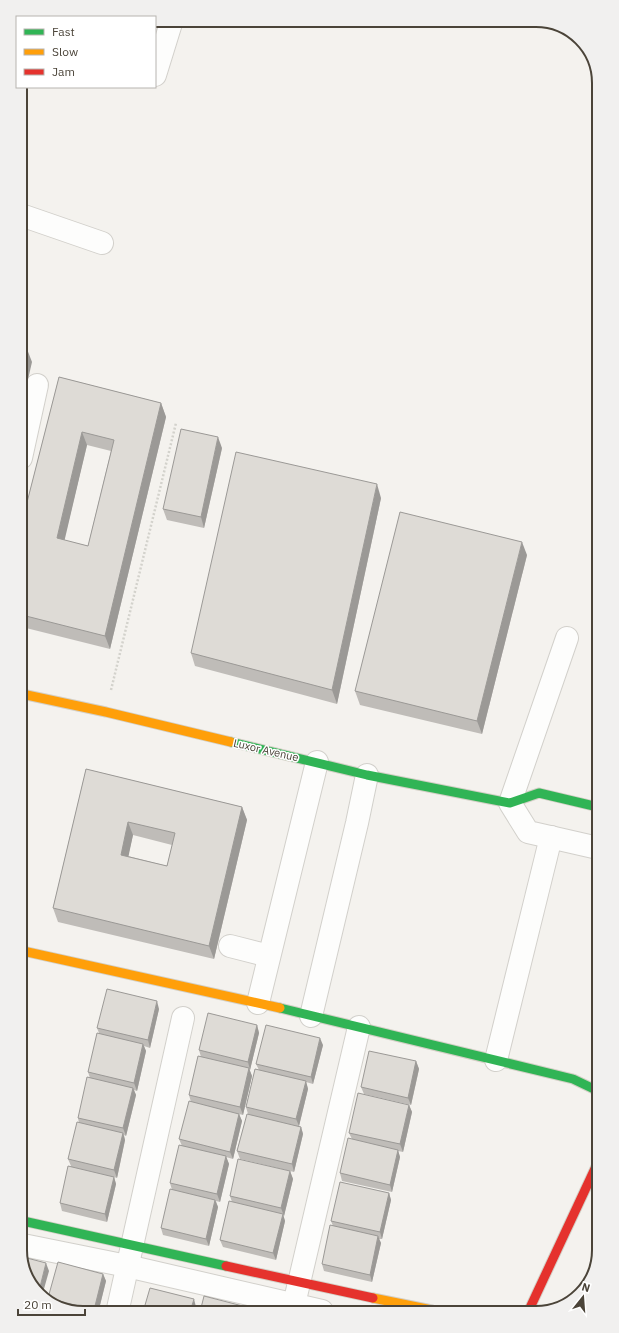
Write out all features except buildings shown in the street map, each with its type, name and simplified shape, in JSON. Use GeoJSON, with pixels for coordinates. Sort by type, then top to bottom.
{"type":"FeatureCollection","features":[{"type":"Feature","properties":{"kind":"street"},"geometry":{"type":"LineString","coordinates":[[156,72],[170,27]]}},
{"type":"Feature","properties":{"kind":"street"},"geometry":{"type":"LineString","coordinates":[[27,217],[102,243]]}},
{"type":"Feature","properties":{"kind":"street"},"geometry":{"type":"LineString","coordinates":[[27,431],[37,385]]}},
{"type":"Feature","properties":{"kind":"street"},"geometry":{"type":"LineString","coordinates":[[510,803],[567,638]]}},
{"type":"Feature","properties":{"kind":"street","name":"Luxor Avenue"},"geometry":{"type":"LineString","coordinates":[[27,695],[106,712],[367,775],[510,803]]}},
{"type":"Feature","properties":{"kind":"street"},"geometry":{"type":"LineString","coordinates":[[258,1003],[317,762]]}},
{"type":"Feature","properties":{"kind":"street"},"geometry":{"type":"LineString","coordinates":[[311,1016],[367,775]]}},
{"type":"Feature","properties":{"kind":"street"},"geometry":{"type":"LineString","coordinates":[[510,803],[539,793],[592,806]]}},
{"type":"Feature","properties":{"kind":"street"},"geometry":{"type":"LineString","coordinates":[[510,803],[528,832],[592,847]]}},
{"type":"Feature","properties":{"kind":"street"},"geometry":{"type":"LineString","coordinates":[[496,1060],[551,837]]}},
{"type":"Feature","properties":{"kind":"street"},"geometry":{"type":"LineString","coordinates":[[230,946],[269,956]]}},
{"type":"Feature","properties":{"kind":"street"},"geometry":{"type":"LineString","coordinates":[[27,952],[258,1003],[496,1060],[573,1079],[592,1088]]}},
{"type":"Feature","properties":{"kind":"street"},"geometry":{"type":"LineString","coordinates":[[118,1306],[183,1018]]}},
{"type":"Feature","properties":{"kind":"street"},"geometry":{"type":"LineString","coordinates":[[293,1306],[359,1027]]}},
{"type":"Feature","properties":{"kind":"street"},"geometry":{"type":"LineString","coordinates":[[531,1306],[592,1175]]}},
{"type":"Feature","properties":{"kind":"street"},"geometry":{"type":"LineString","coordinates":[[27,1222],[413,1306]]}},
{"type":"Feature","properties":{"kind":"street"},"geometry":{"type":"LineString","coordinates":[[27,1247],[127,1266],[285,1306]]}},
{"type":"Feature","properties":{"kind":"path"},"geometry":{"type":"LineString","coordinates":[[106,712],[176,423]]}},
{"type":"Feature","properties":{"kind":"traffic: fast"},"geometry":{"type":"LineString","coordinates":[[231,742],[367,775],[510,803],[539,793],[592,806]]}},
{"type":"Feature","properties":{"kind":"traffic: fast"},"geometry":{"type":"LineString","coordinates":[[280,1008],[573,1079],[592,1088]]}},
{"type":"Feature","properties":{"kind":"traffic: fast"},"geometry":{"type":"LineString","coordinates":[[27,1222],[226,1266]]}},
{"type":"Feature","properties":{"kind":"traffic: slow"},"geometry":{"type":"LineString","coordinates":[[27,695],[106,712],[231,742]]}},
{"type":"Feature","properties":{"kind":"traffic: slow"},"geometry":{"type":"LineString","coordinates":[[27,952],[280,1008]]}},
{"type":"Feature","properties":{"kind":"traffic: slow"},"geometry":{"type":"LineString","coordinates":[[373,1298],[412,1306]]}},
{"type":"Feature","properties":{"kind":"traffic: jam"},"geometry":{"type":"LineString","coordinates":[[531,1306],[592,1175]]}},
{"type":"Feature","properties":{"kind":"traffic: jam"},"geometry":{"type":"LineString","coordinates":[[226,1266],[373,1298]]}}]}
